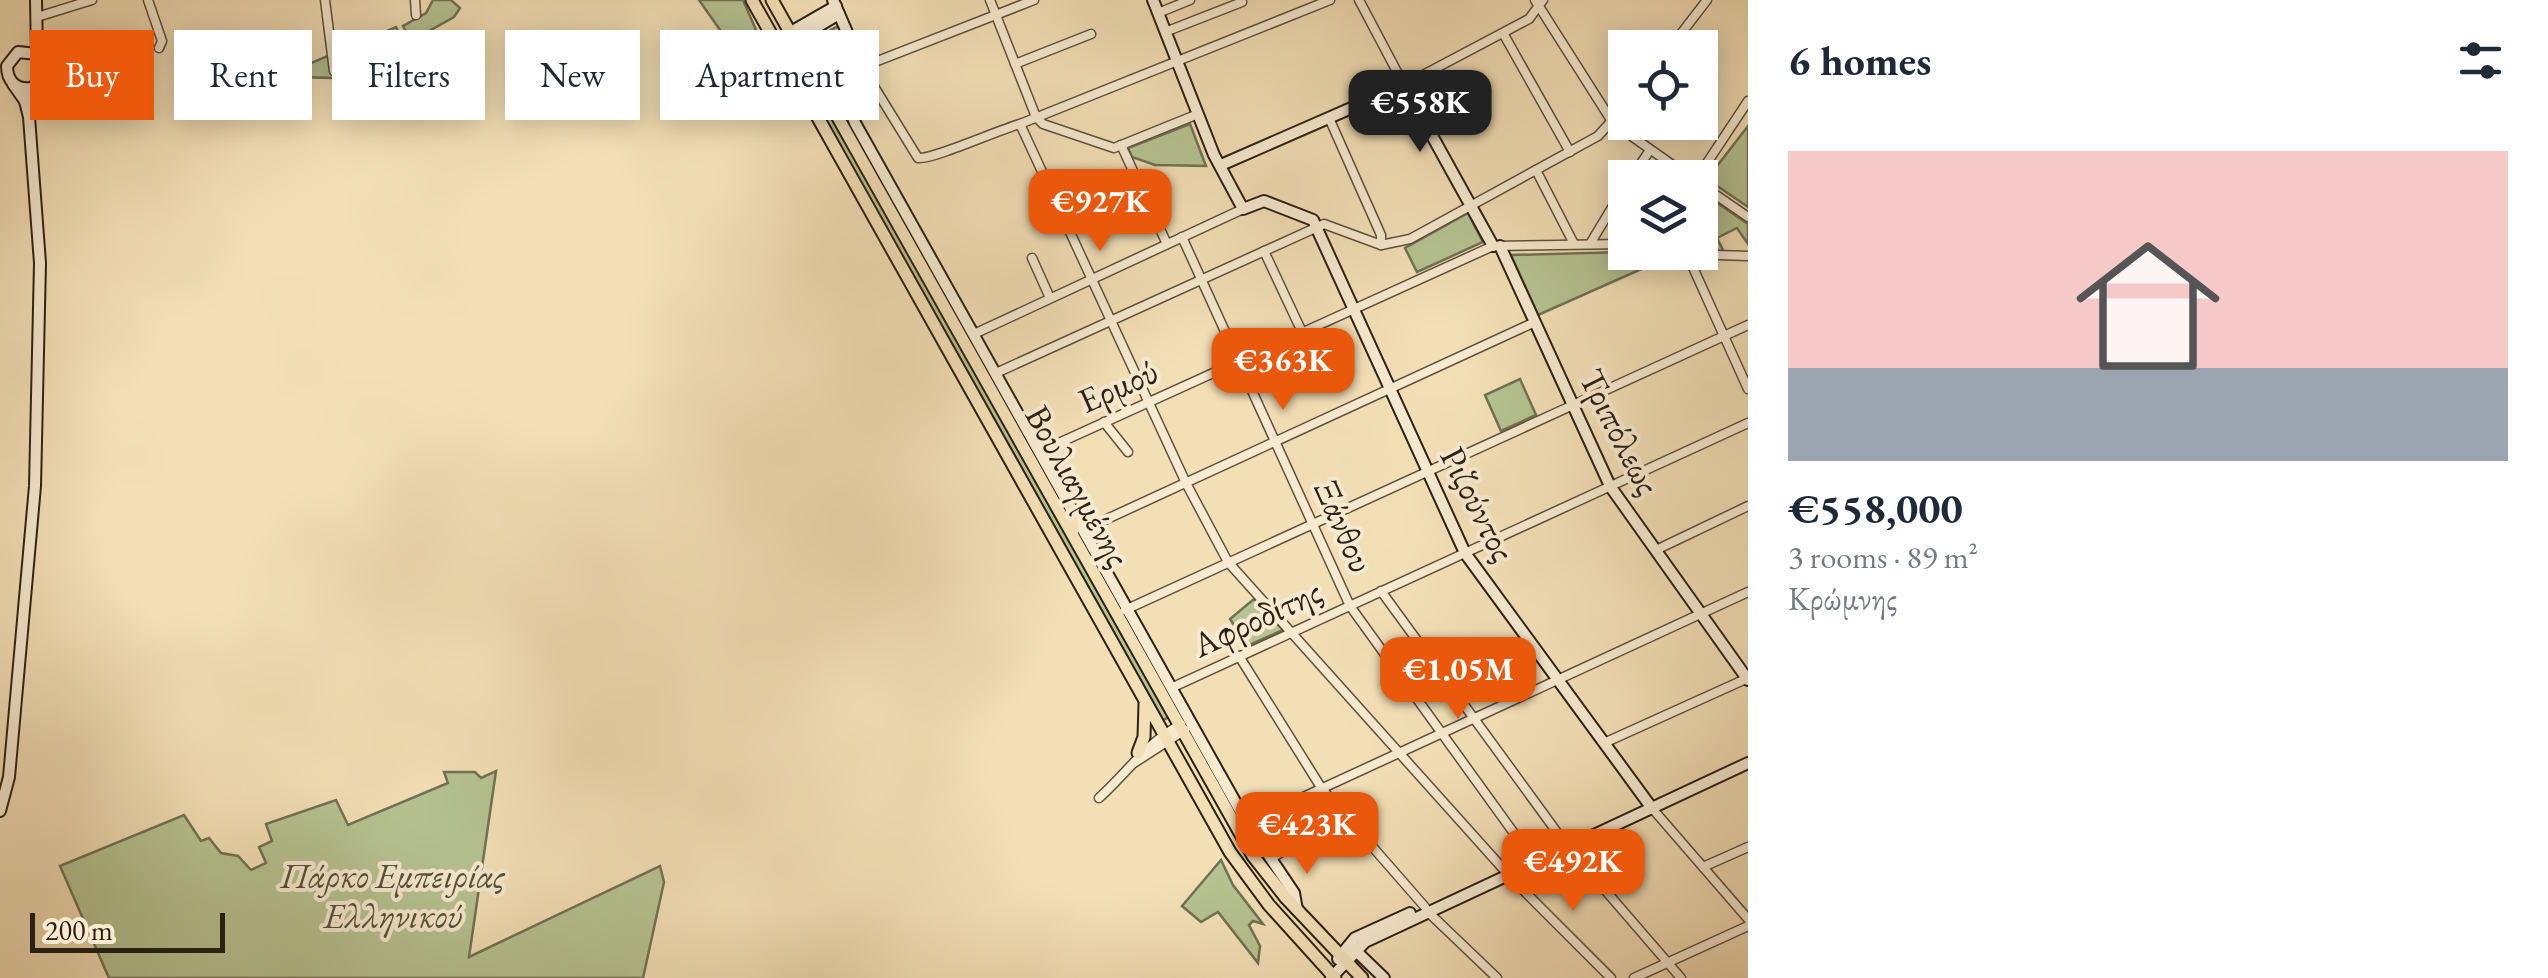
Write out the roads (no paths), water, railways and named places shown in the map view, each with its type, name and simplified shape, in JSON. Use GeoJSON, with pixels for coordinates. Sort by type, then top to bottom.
{"type":"FeatureCollection","features":[{"type":"Feature","properties":{"kind":"main road","name":"Βουλιαγμένης"},"geometry":{"type":"LineString","coordinates":[[752,0],[769,30]]}},
{"type":"Feature","properties":{"kind":"main road","name":"Βουλιαγμένης"},"geometry":{"type":"LineString","coordinates":[[772,0],[790,30]]}},
{"type":"Feature","properties":{"kind":"main road","name":"Βουλιαγμένης"},"geometry":{"type":"LineString","coordinates":[[820,120],[1246,876],[1333,977]]}},
{"type":"Feature","properties":{"kind":"main road","name":"Βουλιαγμένης"},"geometry":{"type":"LineString","coordinates":[[841,120],[1037,458],[1078,532],[1099,581],[1122,611],[1186,725],[1253,856],[1298,911],[1362,978]]}},
{"type":"Feature","properties":{"kind":"main road"},"geometry":{"type":"LineString","coordinates":[[846,120],[854,123]]}},
{"type":"Feature","properties":{"kind":"main road"},"geometry":{"type":"LineString","coordinates":[[876,162],[880,187]]}},
{"type":"Feature","properties":{"kind":"main road"},"geometry":{"type":"LineString","coordinates":[[1037,458],[1053,476]]}},
{"type":"Feature","properties":{"kind":"main road"},"geometry":{"type":"LineString","coordinates":[[1072,508],[1078,532]]}},
{"type":"Feature","properties":{"kind":"main road"},"geometry":{"type":"LineString","coordinates":[[1099,581],[1116,587]]}},
{"type":"Feature","properties":{"kind":"main road"},"geometry":{"type":"LineString","coordinates":[[1138,752],[1144,737],[1145,700]]}},
{"type":"Feature","properties":{"kind":"street"},"geometry":{"type":"LineString","coordinates":[[36,0],[38,30]]}},
{"type":"Feature","properties":{"kind":"street"},"geometry":{"type":"LineString","coordinates":[[38,17],[92,0]]}},
{"type":"Feature","properties":{"kind":"street"},"geometry":{"type":"LineString","coordinates":[[148,0],[162,41],[159,48]]}},
{"type":"Feature","properties":{"kind":"street"},"geometry":{"type":"LineString","coordinates":[[324,0],[332,56]]}},
{"type":"Feature","properties":{"kind":"street"},"geometry":{"type":"LineString","coordinates":[[415,0],[416,16]]}},
{"type":"Feature","properties":{"kind":"street"},"geometry":{"type":"LineString","coordinates":[[990,0],[1036,117],[1043,124],[1108,148],[1198,114]]}},
{"type":"Feature","properties":{"kind":"street"},"geometry":{"type":"LineString","coordinates":[[879,60],[1034,0]]}},
{"type":"Feature","properties":{"kind":"street"},"geometry":{"type":"LineString","coordinates":[[1152,0],[1198,114],[1243,209]]}},
{"type":"Feature","properties":{"kind":"street"},"geometry":{"type":"LineString","coordinates":[[1158,13],[1190,0]]}},
{"type":"Feature","properties":{"kind":"street"},"geometry":{"type":"LineString","coordinates":[[879,95],[918,158],[928,159],[970,139],[1020,124],[1330,0]]}},
{"type":"Feature","properties":{"kind":"street"},"geometry":{"type":"LineString","coordinates":[[1359,0],[1404,85]]}},
{"type":"Feature","properties":{"kind":"street"},"geometry":{"type":"LineString","coordinates":[[1684,30],[1707,0]]}},
{"type":"Feature","properties":{"kind":"street"},"geometry":{"type":"LineString","coordinates":[[1165,32],[1242,2]]}},
{"type":"Feature","properties":{"kind":"street"},"geometry":{"type":"LineString","coordinates":[[1221,166],[1404,85],[1529,19],[1539,2],[1608,116]]}},
{"type":"Feature","properties":{"kind":"street"},"geometry":{"type":"LineString","coordinates":[[802,30],[836,7],[846,30]]}},
{"type":"Feature","properties":{"kind":"street"},"geometry":{"type":"LineString","coordinates":[[1503,33],[1570,152]]}},
{"type":"Feature","properties":{"kind":"street"},"geometry":{"type":"LineString","coordinates":[[1015,64],[1090,34]]}},
{"type":"Feature","properties":{"kind":"street"},"geometry":{"type":"LineString","coordinates":[[0,811],[9,777],[44,370],[40,264],[25,101],[7,66],[13,55],[30,52]]}},
{"type":"Feature","properties":{"kind":"street"},"geometry":{"type":"LineString","coordinates":[[13,84],[30,88]]}},
{"type":"Feature","properties":{"kind":"street","name":"Τριπόλεως"},"geometry":{"type":"LineString","coordinates":[[1404,85],[1470,207],[1497,246],[1610,486],[1748,679]]}},
{"type":"Feature","properties":{"kind":"street"},"geometry":{"type":"LineString","coordinates":[[25,101],[30,90]]}},
{"type":"Feature","properties":{"kind":"street"},"geometry":{"type":"LineString","coordinates":[[1709,160],[1748,100]]}},
{"type":"Feature","properties":{"kind":"street"},"geometry":{"type":"LineString","coordinates":[[1329,118],[1382,244]]}},
{"type":"Feature","properties":{"kind":"street"},"geometry":{"type":"LineString","coordinates":[[853,120],[996,373],[1037,458]]}},
{"type":"Feature","properties":{"kind":"street"},"geometry":{"type":"LineString","coordinates":[[1020,124],[1186,483],[1228,562],[1508,873],[1611,978]]}},
{"type":"Feature","properties":{"kind":"street"},"geometry":{"type":"LineString","coordinates":[[996,373],[1316,227],[1333,225],[1382,244],[1410,240],[1570,152],[1608,126]]}},
{"type":"Feature","properties":{"kind":"street"},"geometry":{"type":"LineString","coordinates":[[1636,140],[1665,160]]}},
{"type":"Feature","properties":{"kind":"street"},"geometry":{"type":"LineString","coordinates":[[1121,145],[1166,244]]}},
{"type":"Feature","properties":{"kind":"street"},"geometry":{"type":"LineString","coordinates":[[1643,160],[1650,150]]}},
{"type":"Feature","properties":{"kind":"street"},"geometry":{"type":"LineString","coordinates":[[1536,170],[1574,244]]}},
{"type":"Feature","properties":{"kind":"street"},"geometry":{"type":"LineString","coordinates":[[1718,196],[1748,217]]}},
{"type":"Feature","properties":{"kind":"street"},"geometry":{"type":"LineString","coordinates":[[974,334],[1264,201],[1313,220],[1316,227]]}},
{"type":"Feature","properties":{"kind":"street"},"geometry":{"type":"LineString","coordinates":[[1590,244],[1608,214]]}},
{"type":"Feature","properties":{"kind":"street","name":"Ριζούντος"},"geometry":{"type":"LineString","coordinates":[[1316,227],[1464,553],[1652,807],[1748,922]]}},
{"type":"Feature","properties":{"kind":"street","name":"Ξάνθου"},"geometry":{"type":"LineString","coordinates":[[1182,237],[1350,606],[1534,861]]}},
{"type":"Feature","properties":{"kind":"street"},"geometry":{"type":"LineString","coordinates":[[1497,246],[1608,244]]}},
{"type":"Feature","properties":{"kind":"street","name":"Ερμού"},"geometry":{"type":"LineString","coordinates":[[1037,458],[1104,422],[1497,246]]}},
{"type":"Feature","properties":{"kind":"street"},"geometry":{"type":"LineString","coordinates":[[1264,251],[1313,373],[1290,385]]}},
{"type":"Feature","properties":{"kind":"street"},"geometry":{"type":"LineString","coordinates":[[1718,255],[1748,256]]}},
{"type":"Feature","properties":{"kind":"street"},"geometry":{"type":"LineString","coordinates":[[1032,258],[1050,298]]}},
{"type":"Feature","properties":{"kind":"street"},"geometry":{"type":"LineString","coordinates":[[1694,270],[1748,389]]}},
{"type":"Feature","properties":{"kind":"street"},"geometry":{"type":"LineString","coordinates":[[1298,911],[1294,892],[1186,725],[1171,688],[1122,611],[1116,587],[1078,532],[1535,322]]}},
{"type":"Feature","properties":{"kind":"street"},"geometry":{"type":"LineString","coordinates":[[1122,611],[1748,325]]}},
{"type":"Feature","properties":{"kind":"street"},"geometry":{"type":"LineString","coordinates":[[1104,422],[1128,452]]}},
{"type":"Feature","properties":{"kind":"street","name":"Αφροδίτης"},"geometry":{"type":"LineString","coordinates":[[1171,688],[1748,423]]}},
{"type":"Feature","properties":{"kind":"street"},"geometry":{"type":"LineString","coordinates":[[1053,476],[1072,508]]}},
{"type":"Feature","properties":{"kind":"street"},"geometry":{"type":"LineString","coordinates":[[1656,550],[1748,506]]}},
{"type":"Feature","properties":{"kind":"street"},"geometry":{"type":"LineString","coordinates":[[1381,591],[1567,846],[1682,978]]}},
{"type":"Feature","properties":{"kind":"street"},"geometry":{"type":"LineString","coordinates":[[1247,824],[1748,592]]}},
{"type":"Feature","properties":{"kind":"street"},"geometry":{"type":"LineString","coordinates":[[1239,656],[1322,789],[1427,909],[1497,978]]}},
{"type":"Feature","properties":{"kind":"street"},"geometry":{"type":"LineString","coordinates":[[1604,743],[1748,679]]}},
{"type":"Feature","properties":{"kind":"street"},"geometry":{"type":"LineString","coordinates":[[1131,766],[1138,752],[1186,725]]}},
{"type":"Feature","properties":{"kind":"street"},"geometry":{"type":"LineString","coordinates":[[1099,798],[1166,736]]}},
{"type":"Feature","properties":{"kind":"street"},"geometry":{"type":"LineString","coordinates":[[1333,977],[1359,936],[1748,763]]}},
{"type":"Feature","properties":{"kind":"street"},"geometry":{"type":"LineString","coordinates":[[1271,859],[1342,813]]}},
{"type":"Feature","properties":{"kind":"street"},"geometry":{"type":"LineString","coordinates":[[1703,867],[1748,847]]}},
{"type":"Feature","properties":{"kind":"street"},"geometry":{"type":"LineString","coordinates":[[1342,959],[1427,909]]}},
{"type":"Feature","properties":{"kind":"street"},"geometry":{"type":"LineString","coordinates":[[1634,978],[1748,922]]}},
{"type":"Feature","properties":{"kind":"street"},"geometry":{"type":"LineString","coordinates":[[1356,951],[1384,978]]}},
{"type":"Feature","properties":{"kind":"park label","name":"Πάρκο Εμπειρίας Ελληνικού"},"geometry":{"type":"Point","coordinates":[393,896]}}]}
